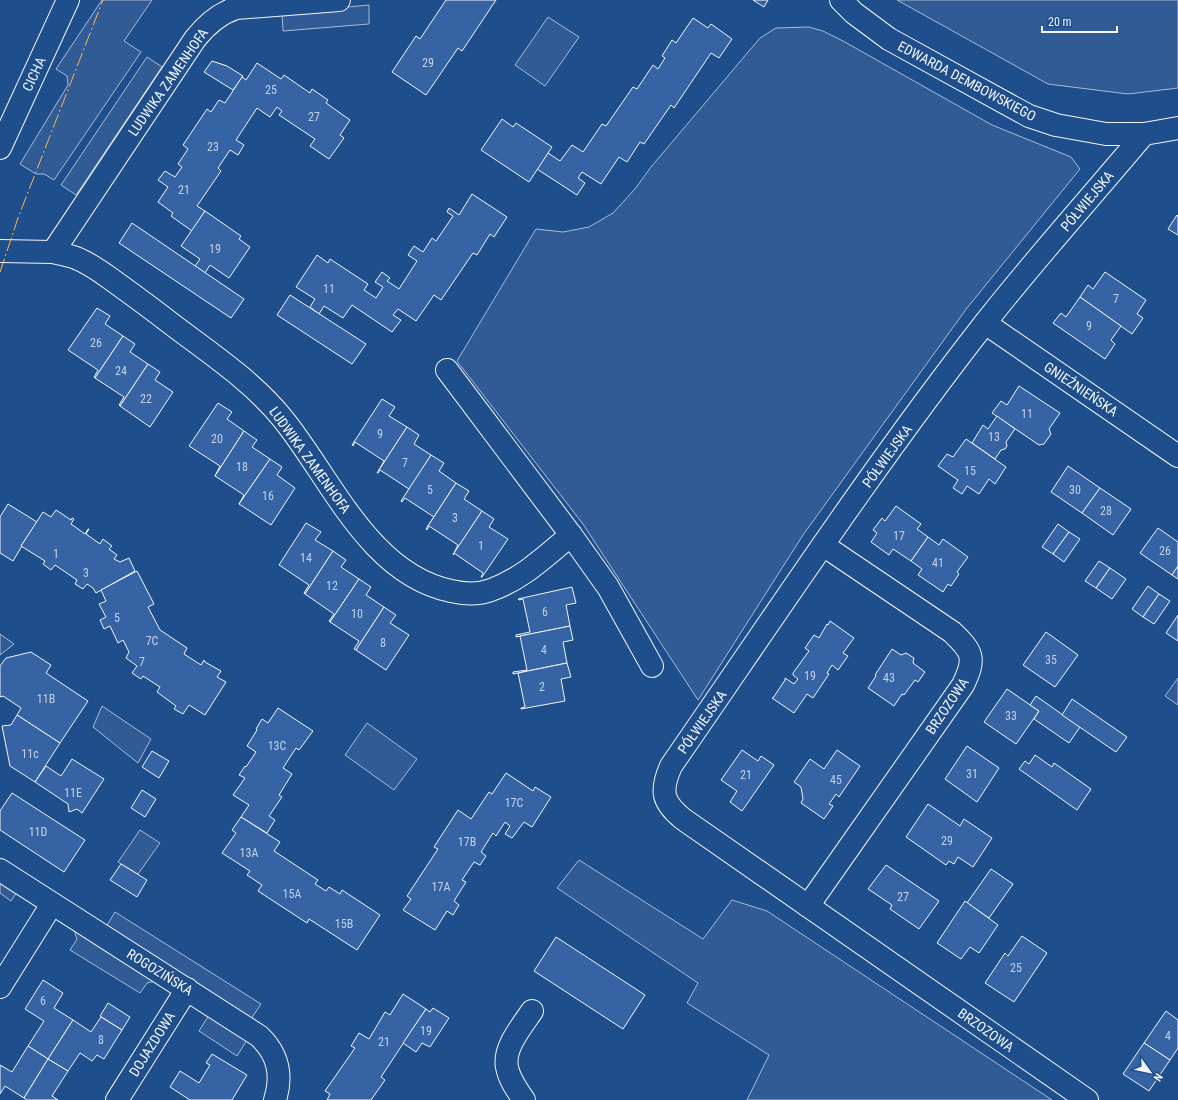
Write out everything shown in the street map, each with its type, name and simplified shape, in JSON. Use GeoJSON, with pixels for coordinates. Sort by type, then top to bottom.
{"type":"FeatureCollection","features":[{"type":"Feature","properties":{"kind":"street","name":"CICHA"},"geometry":{"type":"LineString","coordinates":[[0,148],[68,0]]}},
{"type":"Feature","properties":{"kind":"street","name":"LUDWIKA ZAMENHOFA"},"geometry":{"type":"LineString","coordinates":[[53,252],[186,52],[205,27],[217,16],[236,8],[339,0]]}},
{"type":"Feature","properties":{"kind":"street","name":"EDWARDA DEMBOWSKIEGO"},"geometry":{"type":"LineString","coordinates":[[841,0],[854,13],[889,39],[1029,116],[1076,130],[1106,134],[1144,134],[1178,128]]}},
{"type":"Feature","properties":{"kind":"street","name":"PÓŁWIEJSKA"},"geometry":{"type":"LineString","coordinates":[[666,799],[664,786],[671,766],[823,545],[904,431],[985,323],[1144,134]]}},
{"type":"Feature","properties":{"kind":"street","name":"LUDWIKA ZAMENHOFA"},"geometry":{"type":"LineString","coordinates":[[0,251],[53,252],[76,257],[95,268],[139,299],[232,371],[258,392],[278,414],[357,526],[377,547],[400,567],[431,586],[468,594],[490,591],[516,579],[541,561],[571,535]]}},
{"type":"Feature","properties":{"kind":"street","name":"GNIEŹNIEŃSKA"},"geometry":{"type":"LineString","coordinates":[[985,323],[1178,456]]}},
{"type":"Feature","properties":{"kind":"street"},"geometry":{"type":"LineString","coordinates":[[447,370],[571,535],[608,587],[652,666]]}},
{"type":"Feature","properties":{"kind":"street","name":"BRZOZOWA"},"geometry":{"type":"LineString","coordinates":[[808,906],[963,685],[971,663],[971,654],[966,646],[952,632],[823,545]]}},
{"type":"Feature","properties":{"kind":"street","name":"BRZOZOWA"},"geometry":{"type":"LineString","coordinates":[[666,799],[672,810],[683,819],[1087,1100]]}},
{"type":"Feature","properties":{"kind":"street","name":"ROGOZIŃSKA"},"geometry":{"type":"LineString","coordinates":[[0,870],[259,1036],[270,1048],[277,1062],[279,1078],[274,1100]]}},
{"type":"Feature","properties":{"kind":"street"},"geometry":{"type":"LineString","coordinates":[[0,987],[52,904]]}},
{"type":"Feature","properties":{"kind":"street","name":"DOJAZDOWA"},"geometry":{"type":"LineString","coordinates":[[117,1100],[187,989]]}},
{"type":"Feature","properties":{"kind":"street"},"geometry":{"type":"LineString","coordinates":[[524,1100],[512,1080],[506,1066],[506,1060],[509,1047],[532,1011]]}},
{"type":"Feature","properties":{"kind":"shaded area"},"geometry":{"type":"Polygon","coordinates":[[[102,0],[152,0],[124,41],[141,52],[54,180],[44,174],[36,174],[20,164],[68,85],[67,76],[56,69],[102,0]]]}},
{"type":"Feature","properties":{"kind":"shaded area"},"geometry":{"type":"Polygon","coordinates":[[[897,0],[1178,0],[1178,88],[1128,94],[1048,84],[897,0]]]}},
{"type":"Feature","properties":{"kind":"shaded area"},"geometry":{"type":"Polygon","coordinates":[[[369,5],[369,24],[283,31],[282,13],[369,5]]]}},
{"type":"Feature","properties":{"kind":"shaded area"},"geometry":{"type":"Polygon","coordinates":[[[548,17],[579,37],[545,86],[515,65],[548,17]]]}},
{"type":"Feature","properties":{"kind":"shaded area"},"geometry":{"type":"Polygon","coordinates":[[[809,27],[823,31],[843,41],[992,125],[1071,157],[1080,169],[967,308],[803,535],[698,700],[583,524],[457,361],[536,229],[563,232],[589,227],[613,213],[635,189],[651,167],[760,38],[776,28],[809,27]]]}},
{"type":"Feature","properties":{"kind":"shaded area"},"geometry":{"type":"Polygon","coordinates":[[[147,57],[162,67],[76,195],[61,185],[147,57]]]}},
{"type":"Feature","properties":{"kind":"shaded area"},"geometry":{"type":"Polygon","coordinates":[[[0,634],[14,644],[0,655],[0,634]]]}},
{"type":"Feature","properties":{"kind":"shaded area"},"geometry":{"type":"Polygon","coordinates":[[[1178,678],[1178,705],[1165,696],[1178,678]]]}},
{"type":"Feature","properties":{"kind":"shaded area"},"geometry":{"type":"Polygon","coordinates":[[[102,706],[151,739],[138,763],[93,727],[102,706]]]}},
{"type":"Feature","properties":{"kind":"shaded area"},"geometry":{"type":"Polygon","coordinates":[[[367,723],[417,759],[394,790],[345,755],[367,723]]]}},
{"type":"Feature","properties":{"kind":"shaded area"},"geometry":{"type":"Polygon","coordinates":[[[140,830],[160,843],[138,874],[118,862],[140,830]]]}},
{"type":"Feature","properties":{"kind":"shaded area"},"geometry":{"type":"Polygon","coordinates":[[[579,860],[703,939],[732,900],[767,911],[1052,1100],[747,1100],[769,1055],[687,1003],[698,983],[557,888],[579,860]]]}},
{"type":"Feature","properties":{"kind":"shaded area"},"geometry":{"type":"Polygon","coordinates":[[[0,882],[17,892],[11,901],[0,893],[0,882]]]}},
{"type":"Feature","properties":{"kind":"shaded area"},"geometry":{"type":"Polygon","coordinates":[[[115,912],[261,1004],[251,1019],[106,927],[115,912]]]}},
{"type":"Feature","properties":{"kind":"shaded area"},"geometry":{"type":"Polygon","coordinates":[[[74,930],[156,981],[147,983],[140,993],[70,950],[77,939],[74,930]]]}},
{"type":"Feature","properties":{"kind":"shaded area"},"geometry":{"type":"Polygon","coordinates":[[[209,1015],[247,1040],[237,1056],[199,1031],[209,1015]]]}},
{"type":"Feature","properties":{"kind":"building"},"geometry":{"type":"Polygon","coordinates":[[[446,0],[496,0],[462,51],[458,48],[426,95],[392,72],[416,36],[420,39],[446,0]]]}},
{"type":"Feature","properties":{"kind":"building"},"geometry":{"type":"Polygon","coordinates":[[[753,0],[768,0],[764,7],[753,0]]]}},
{"type":"Feature","properties":{"kind":"building"},"geometry":{"type":"Polygon","coordinates":[[[693,18],[708,28],[711,24],[732,39],[719,58],[711,53],[674,108],[671,105],[644,144],[640,142],[627,162],[619,157],[601,184],[582,172],[578,178],[585,183],[577,195],[537,169],[548,153],[560,161],[572,145],[583,152],[602,124],[606,126],[633,87],[637,89],[653,65],[658,69],[665,58],[662,56],[672,40],[676,43],[693,18]]]}},
{"type":"Feature","properties":{"kind":"building"},"geometry":{"type":"Polygon","coordinates":[[[212,61],[227,66],[243,76],[233,90],[204,72],[212,61]]]}},
{"type":"Feature","properties":{"kind":"building"},"geometry":{"type":"Polygon","coordinates":[[[257,63],[281,79],[284,75],[310,93],[312,89],[328,100],[326,103],[350,120],[340,135],[344,138],[329,159],[310,146],[315,139],[279,115],[282,111],[277,107],[270,117],[257,108],[236,140],[244,145],[238,155],[230,150],[218,168],[221,171],[197,206],[205,211],[192,231],[171,216],[173,213],[158,202],[168,187],[158,180],[165,171],[175,177],[182,167],[178,164],[188,149],[183,145],[207,109],[211,112],[219,100],[225,103],[242,77],[246,80],[257,63]]]}},
{"type":"Feature","properties":{"kind":"building"},"geometry":{"type":"Polygon","coordinates":[[[502,119],[513,127],[516,123],[552,147],[529,182],[481,150],[502,119]]]}},
{"type":"Feature","properties":{"kind":"building"},"geometry":{"type":"Polygon","coordinates":[[[472,194],[507,217],[494,237],[490,234],[477,255],[473,253],[441,300],[434,295],[416,321],[398,309],[393,315],[401,320],[392,332],[352,305],[343,318],[324,306],[319,314],[310,307],[315,299],[296,287],[317,255],[328,263],[330,259],[368,284],[364,290],[376,298],[383,287],[375,282],[382,272],[390,278],[387,281],[399,289],[417,261],[408,255],[414,246],[423,252],[432,238],[436,241],[453,216],[447,212],[449,208],[459,215],[472,194]]]}},
{"type":"Feature","properties":{"kind":"building"},"geometry":{"type":"Polygon","coordinates":[[[205,211],[241,236],[239,239],[250,247],[229,278],[210,265],[205,273],[195,266],[200,259],[181,246],[205,211]]]}},
{"type":"Feature","properties":{"kind":"building"},"geometry":{"type":"Polygon","coordinates":[[[1177,215],[1178,216],[1178,235],[1168,229],[1177,215]]]}},
{"type":"Feature","properties":{"kind":"building"},"geometry":{"type":"Polygon","coordinates":[[[132,223],[244,299],[231,318],[119,243],[132,223]]]}},
{"type":"Feature","properties":{"kind":"building"},"geometry":{"type":"Polygon","coordinates":[[[1105,272],[1146,300],[1137,314],[1143,318],[1132,334],[1080,297],[1088,285],[1093,289],[1105,272]]]}},
{"type":"Feature","properties":{"kind":"building"},"geometry":{"type":"Polygon","coordinates":[[[290,295],[366,344],[352,364],[277,315],[290,295]]]}},
{"type":"Feature","properties":{"kind":"building"},"geometry":{"type":"Polygon","coordinates":[[[1080,297],[1121,326],[1111,340],[1115,344],[1105,359],[1053,323],[1061,313],[1066,317],[1080,297]]]}},
{"type":"Feature","properties":{"kind":"building"},"geometry":{"type":"Polygon","coordinates":[[[97,308],[110,316],[105,324],[123,336],[95,378],[94,377],[98,370],[68,350],[97,308]]]}},
{"type":"Feature","properties":{"kind":"building"},"geometry":{"type":"Polygon","coordinates":[[[123,336],[135,344],[130,352],[148,364],[120,406],[119,405],[124,397],[95,378],[123,336]]]}},
{"type":"Feature","properties":{"kind":"building"},"geometry":{"type":"Polygon","coordinates":[[[148,364],[160,372],[155,380],[173,392],[150,427],[120,406],[148,364]]]}},
{"type":"Feature","properties":{"kind":"building"},"geometry":{"type":"Polygon","coordinates":[[[1019,386],[1060,413],[1049,429],[1051,434],[1044,444],[1039,445],[992,413],[1001,401],[1007,405],[1019,386]]]}},
{"type":"Feature","properties":{"kind":"building"},"geometry":{"type":"Polygon","coordinates":[[[382,399],[395,407],[389,416],[407,427],[379,470],[384,461],[355,442],[353,446],[352,445],[382,399]]]}},
{"type":"Feature","properties":{"kind":"building"},"geometry":{"type":"Polygon","coordinates":[[[218,403],[232,412],[227,419],[244,431],[215,476],[220,466],[189,446],[218,403]]]}},
{"type":"Feature","properties":{"kind":"building"},"geometry":{"type":"Polygon","coordinates":[[[997,416],[1015,429],[1006,442],[1007,446],[1005,449],[1001,450],[995,459],[972,443],[983,425],[988,429],[997,416]]]}},
{"type":"Feature","properties":{"kind":"building"},"geometry":{"type":"Polygon","coordinates":[[[407,427],[419,435],[414,444],[431,455],[404,498],[409,489],[380,470],[377,473],[407,427]]]}},
{"type":"Feature","properties":{"kind":"building"},"geometry":{"type":"Polygon","coordinates":[[[244,431],[257,440],[252,447],[270,459],[239,504],[244,495],[215,476],[244,431]]]}},
{"type":"Feature","properties":{"kind":"building"},"geometry":{"type":"Polygon","coordinates":[[[966,439],[1006,467],[995,484],[989,479],[979,494],[967,486],[962,494],[953,488],[958,480],[938,466],[947,454],[953,457],[966,439]]]}},
{"type":"Feature","properties":{"kind":"building"},"geometry":{"type":"Polygon","coordinates":[[[431,455],[444,463],[439,471],[456,483],[434,517],[405,498],[402,502],[401,501],[431,455]]]}},
{"type":"Feature","properties":{"kind":"building"},"geometry":{"type":"Polygon","coordinates":[[[270,459],[282,467],[277,475],[295,488],[271,525],[239,504],[270,459]]]}},
{"type":"Feature","properties":{"kind":"building"},"geometry":{"type":"Polygon","coordinates":[[[1068,466],[1100,488],[1082,513],[1051,492],[1068,466]]]}},
{"type":"Feature","properties":{"kind":"building"},"geometry":{"type":"Polygon","coordinates":[[[456,483],[469,491],[464,499],[482,511],[453,555],[458,545],[429,526],[427,530],[426,529],[456,483]]]}},
{"type":"Feature","properties":{"kind":"building"},"geometry":{"type":"Polygon","coordinates":[[[1100,488],[1131,509],[1113,535],[1082,513],[1100,488]]]}},
{"type":"Feature","properties":{"kind":"building"},"geometry":{"type":"Polygon","coordinates":[[[8,504],[37,522],[13,561],[0,553],[0,517],[8,504]]]}},
{"type":"Feature","properties":{"kind":"building"},"geometry":{"type":"Polygon","coordinates":[[[896,506],[921,524],[917,529],[928,537],[911,561],[893,549],[889,555],[871,542],[877,533],[873,530],[882,518],[885,521],[896,506]]]}},
{"type":"Feature","properties":{"kind":"building"},"geometry":{"type":"Polygon","coordinates":[[[56,510],[71,520],[72,518],[74,519],[71,524],[85,534],[89,529],[86,534],[100,544],[103,539],[112,546],[109,549],[117,555],[114,559],[120,562],[129,558],[135,571],[96,593],[93,588],[87,584],[83,589],[75,584],[77,580],[55,565],[51,570],[43,564],[45,561],[21,546],[43,512],[51,517],[56,510]]]}},
{"type":"Feature","properties":{"kind":"building"},"geometry":{"type":"Polygon","coordinates":[[[482,511],[494,519],[489,527],[508,539],[481,577],[483,573],[454,553],[482,511]]]}},
{"type":"Feature","properties":{"kind":"building"},"geometry":{"type":"Polygon","coordinates":[[[306,523],[321,532],[315,540],[333,551],[305,594],[304,593],[309,585],[279,565],[306,523]]]}},
{"type":"Feature","properties":{"kind":"building"},"geometry":{"type":"Polygon","coordinates":[[[1058,524],[1069,532],[1053,554],[1042,547],[1058,524]]]}},
{"type":"Feature","properties":{"kind":"building"},"geometry":{"type":"Polygon","coordinates":[[[1158,528],[1178,542],[1178,566],[1172,575],[1140,553],[1158,528]]]}},
{"type":"Feature","properties":{"kind":"building"},"geometry":{"type":"Polygon","coordinates":[[[1069,532],[1080,539],[1064,562],[1053,554],[1069,532]]]}},
{"type":"Feature","properties":{"kind":"building"},"geometry":{"type":"Polygon","coordinates":[[[928,537],[939,545],[943,539],[968,557],[957,572],[959,574],[951,586],[948,584],[943,592],[918,575],[922,569],[911,561],[928,537]]]}},
{"type":"Feature","properties":{"kind":"building"},"geometry":{"type":"Polygon","coordinates":[[[333,551],[346,560],[341,567],[359,579],[330,622],[329,621],[334,614],[305,594],[333,551]]]}},
{"type":"Feature","properties":{"kind":"building"},"geometry":{"type":"Polygon","coordinates":[[[1099,561],[1110,568],[1096,588],[1085,581],[1099,561]]]}},
{"type":"Feature","properties":{"kind":"building"},"geometry":{"type":"Polygon","coordinates":[[[1178,566],[1178,579],[1172,575],[1178,566]]]}},
{"type":"Feature","properties":{"kind":"building"},"geometry":{"type":"Polygon","coordinates":[[[1110,568],[1126,579],[1112,599],[1096,588],[1110,568]]]}},
{"type":"Feature","properties":{"kind":"building"},"geometry":{"type":"Polygon","coordinates":[[[137,571],[154,604],[148,607],[160,630],[187,648],[184,654],[201,665],[204,660],[221,671],[217,677],[226,682],[205,715],[189,705],[183,714],[174,709],[176,706],[157,692],[160,687],[143,676],[141,679],[132,673],[137,666],[126,658],[129,652],[123,640],[118,643],[110,626],[104,629],[100,620],[106,617],[99,604],[106,601],[101,590],[137,571]]]}},
{"type":"Feature","properties":{"kind":"building"},"geometry":{"type":"Polygon","coordinates":[[[359,579],[371,587],[366,595],[384,607],[356,650],[354,649],[359,641],[330,622],[359,579]]]}},
{"type":"Feature","properties":{"kind":"building"},"geometry":{"type":"Polygon","coordinates":[[[1148,586],[1159,594],[1143,617],[1132,609],[1148,586]]]}},
{"type":"Feature","properties":{"kind":"building"},"geometry":{"type":"Polygon","coordinates":[[[572,587],[576,603],[566,605],[570,626],[516,637],[516,635],[530,632],[523,599],[518,599],[572,587]]]}},
{"type":"Feature","properties":{"kind":"building"},"geometry":{"type":"Polygon","coordinates":[[[1159,594],[1170,601],[1154,624],[1143,617],[1159,594]]]}},
{"type":"Feature","properties":{"kind":"building"},"geometry":{"type":"Polygon","coordinates":[[[384,607],[396,615],[390,623],[409,635],[386,670],[356,650],[384,607]]]}},
{"type":"Feature","properties":{"kind":"building"},"geometry":{"type":"Polygon","coordinates":[[[1178,615],[1178,641],[1166,633],[1178,615]]]}},
{"type":"Feature","properties":{"kind":"building"},"geometry":{"type":"Polygon","coordinates":[[[830,621],[854,638],[843,653],[848,656],[838,670],[832,665],[827,673],[829,674],[813,698],[807,694],[794,713],[772,698],[785,678],[794,684],[798,679],[793,675],[793,673],[809,651],[805,648],[814,635],[819,638],[830,621]]]}},
{"type":"Feature","properties":{"kind":"building"},"geometry":{"type":"Polygon","coordinates":[[[570,626],[573,640],[563,642],[567,663],[513,674],[513,672],[527,670],[520,636],[570,626]]]}},
{"type":"Feature","properties":{"kind":"building"},"geometry":{"type":"Polygon","coordinates":[[[1046,632],[1078,655],[1055,687],[1023,665],[1046,632]]]}},
{"type":"Feature","properties":{"kind":"building"},"geometry":{"type":"Polygon","coordinates":[[[892,649],[901,655],[906,653],[914,658],[913,663],[925,672],[918,682],[915,680],[904,695],[902,694],[894,706],[868,688],[892,649]]]}},
{"type":"Feature","properties":{"kind":"building"},"geometry":{"type":"Polygon","coordinates":[[[31,652],[51,665],[46,673],[88,701],[60,743],[17,715],[21,708],[3,696],[0,697],[0,666],[6,658],[31,652]]]}},
{"type":"Feature","properties":{"kind":"building"},"geometry":{"type":"Polygon","coordinates":[[[567,663],[571,677],[561,679],[565,701],[521,709],[525,707],[518,673],[567,663]]]}},
{"type":"Feature","properties":{"kind":"building"},"geometry":{"type":"Polygon","coordinates":[[[1007,689],[1039,711],[1016,744],[984,722],[1007,689]]]}},
{"type":"Feature","properties":{"kind":"building"},"geometry":{"type":"Polygon","coordinates":[[[1036,696],[1080,727],[1069,743],[1034,719],[1039,711],[1030,705],[1036,696]]]}},
{"type":"Feature","properties":{"kind":"building"},"geometry":{"type":"Polygon","coordinates":[[[1072,699],[1127,737],[1116,752],[1062,715],[1072,699]]]}},
{"type":"Feature","properties":{"kind":"building"},"geometry":{"type":"Polygon","coordinates":[[[278,708],[313,731],[299,750],[296,748],[283,768],[292,774],[279,795],[282,797],[269,816],[275,820],[267,833],[241,817],[249,805],[233,795],[245,778],[239,775],[256,752],[247,746],[262,719],[268,723],[278,708]]]}},
{"type":"Feature","properties":{"kind":"building"},"geometry":{"type":"Polygon","coordinates":[[[17,715],[60,743],[35,782],[10,766],[2,726],[11,725],[17,715]]]}},
{"type":"Feature","properties":{"kind":"building"},"geometry":{"type":"Polygon","coordinates":[[[967,746],[999,768],[977,802],[945,779],[967,746]]]}},
{"type":"Feature","properties":{"kind":"building"},"geometry":{"type":"Polygon","coordinates":[[[742,750],[758,761],[761,756],[774,765],[742,811],[730,802],[737,791],[721,780],[742,750]]]}},
{"type":"Feature","properties":{"kind":"building"},"geometry":{"type":"Polygon","coordinates":[[[837,750],[860,766],[839,797],[836,794],[829,804],[833,806],[824,819],[801,803],[803,799],[801,787],[794,782],[810,759],[824,769],[837,750]]]}},
{"type":"Feature","properties":{"kind":"building"},"geometry":{"type":"Polygon","coordinates":[[[152,751],[169,761],[159,778],[142,767],[152,751]]]}},
{"type":"Feature","properties":{"kind":"building"},"geometry":{"type":"Polygon","coordinates":[[[1035,755],[1052,767],[1054,763],[1091,789],[1077,810],[1019,769],[1025,761],[1029,764],[1035,755]]]}},
{"type":"Feature","properties":{"kind":"building"},"geometry":{"type":"Polygon","coordinates":[[[72,759],[104,779],[82,813],[77,809],[69,812],[68,804],[35,782],[46,766],[61,776],[72,759]]]}},
{"type":"Feature","properties":{"kind":"building"},"geometry":{"type":"Polygon","coordinates":[[[506,773],[533,791],[535,787],[551,797],[532,827],[524,822],[512,838],[505,834],[510,826],[505,822],[496,836],[493,833],[481,852],[486,856],[480,865],[474,862],[462,880],[466,882],[454,901],[459,905],[453,915],[447,911],[435,930],[403,910],[411,899],[407,896],[438,849],[434,847],[458,810],[471,819],[489,792],[492,794],[506,773]]]}},
{"type":"Feature","properties":{"kind":"building"},"geometry":{"type":"Polygon","coordinates":[[[142,790],[156,799],[145,817],[131,808],[142,790]]]}},
{"type":"Feature","properties":{"kind":"building"},"geometry":{"type":"Polygon","coordinates":[[[12,793],[85,840],[64,872],[0,830],[0,811],[12,793]]]}},
{"type":"Feature","properties":{"kind":"building"},"geometry":{"type":"Polygon","coordinates":[[[928,804],[960,826],[964,819],[992,838],[973,867],[958,857],[954,864],[949,861],[946,865],[906,837],[928,804]]]}},
{"type":"Feature","properties":{"kind":"building"},"geometry":{"type":"Polygon","coordinates":[[[241,817],[280,842],[274,851],[318,880],[315,884],[326,891],[329,887],[340,894],[342,890],[380,915],[357,950],[309,919],[307,923],[258,891],[262,885],[247,875],[250,871],[222,853],[236,833],[232,830],[241,817]]]}},
{"type":"Feature","properties":{"kind":"building"},"geometry":{"type":"Polygon","coordinates":[[[121,864],[147,880],[137,897],[110,880],[121,864]]]}},
{"type":"Feature","properties":{"kind":"building"},"geometry":{"type":"Polygon","coordinates":[[[886,865],[939,901],[919,929],[890,909],[892,905],[868,889],[886,865]]]}},
{"type":"Feature","properties":{"kind":"building"},"geometry":{"type":"Polygon","coordinates":[[[991,869],[1013,884],[989,918],[967,903],[991,869]]]}},
{"type":"Feature","properties":{"kind":"building"},"geometry":{"type":"Polygon","coordinates":[[[965,901],[998,925],[979,953],[970,947],[961,959],[937,943],[965,901]]]}},
{"type":"Feature","properties":{"kind":"building"},"geometry":{"type":"Polygon","coordinates":[[[1022,936],[1047,953],[1014,1002],[985,983],[1005,953],[1008,956],[1022,936]]]}},
{"type":"Feature","properties":{"kind":"building"},"geometry":{"type":"Polygon","coordinates":[[[556,937],[645,995],[623,1029],[534,971],[556,937]]]}},
{"type":"Feature","properties":{"kind":"building"},"geometry":{"type":"Polygon","coordinates":[[[43,980],[63,993],[54,1008],[73,1020],[48,1059],[28,1046],[44,1021],[25,1009],[43,980]]]}},
{"type":"Feature","properties":{"kind":"building"},"geometry":{"type":"Polygon","coordinates":[[[403,994],[426,1009],[381,1077],[385,1080],[371,1100],[327,1100],[330,1094],[325,1091],[355,1048],[351,1046],[359,1033],[369,1039],[385,1012],[390,1015],[403,994]]]}},
{"type":"Feature","properties":{"kind":"building"},"geometry":{"type":"Polygon","coordinates":[[[108,1003],[130,1017],[122,1030],[100,1016],[108,1003]]]}},
{"type":"Feature","properties":{"kind":"building"},"geometry":{"type":"Polygon","coordinates":[[[433,1008],[449,1018],[430,1047],[422,1043],[416,1052],[403,1043],[426,1009],[430,1012],[433,1008]]]}},
{"type":"Feature","properties":{"kind":"building"},"geometry":{"type":"Polygon","coordinates":[[[1166,1011],[1178,1020],[1178,1048],[1170,1060],[1144,1043],[1166,1011]]]}},
{"type":"Feature","properties":{"kind":"building"},"geometry":{"type":"Polygon","coordinates":[[[101,1017],[122,1030],[104,1059],[97,1055],[92,1061],[80,1053],[68,1071],[48,1059],[73,1020],[91,1032],[101,1017]]]}},
{"type":"Feature","properties":{"kind":"building"},"geometry":{"type":"Polygon","coordinates":[[[1144,1043],[1170,1060],[1149,1091],[1123,1074],[1144,1043]]]}},
{"type":"Feature","properties":{"kind":"building"},"geometry":{"type":"Polygon","coordinates":[[[28,1046],[48,1059],[24,1098],[5,1086],[0,1094],[0,1065],[12,1072],[28,1046]]]}},
{"type":"Feature","properties":{"kind":"building"},"geometry":{"type":"Polygon","coordinates":[[[212,1054],[247,1075],[232,1100],[190,1100],[170,1087],[180,1071],[199,1083],[210,1065],[206,1063],[212,1054]]]}},
{"type":"Feature","properties":{"kind":"building"},"geometry":{"type":"Polygon","coordinates":[[[48,1059],[68,1071],[52,1096],[58,1100],[27,1100],[24,1098],[48,1059]]]}},
{"type":"Feature","properties":{"kind":"power"},"geometry":{"type":"LineString","coordinates":[[0,272],[18,218],[103,0]]}}]}
